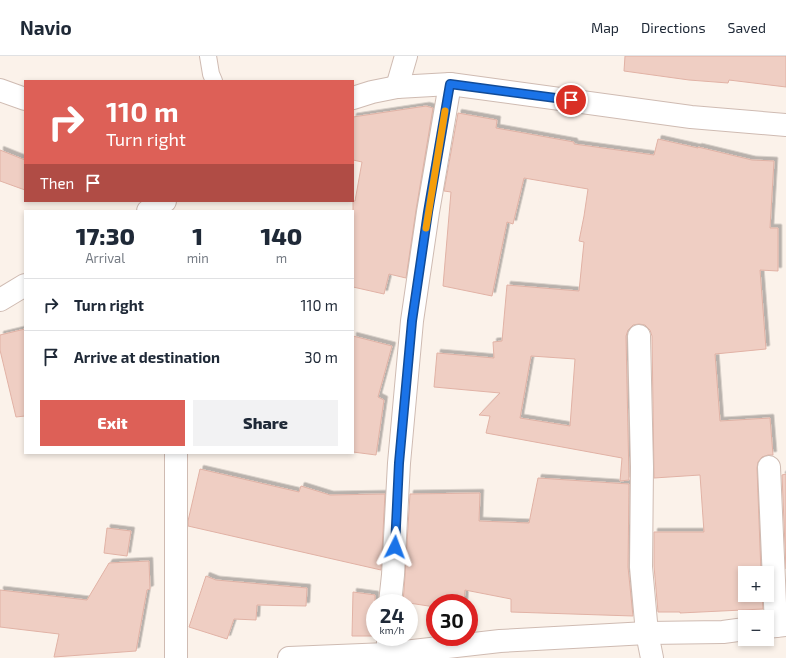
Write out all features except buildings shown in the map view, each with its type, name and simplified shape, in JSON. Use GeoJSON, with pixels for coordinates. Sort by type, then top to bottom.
{"type":"FeatureCollection","features":[{"type":"Feature","properties":{"kind":"street"},"geometry":{"type":"LineString","coordinates":[[397,87],[406,56]]}},
{"type":"Feature","properties":{"kind":"street"},"geometry":{"type":"LineString","coordinates":[[391,594],[399,463],[412,321],[428,212],[450,84]]}},
{"type":"Feature","properties":{"kind":"street"},"geometry":{"type":"LineString","coordinates":[[354,98],[397,87],[450,84],[691,117],[786,125]]}},
{"type":"Feature","properties":{"kind":"street"},"geometry":{"type":"LineString","coordinates":[[0,90],[24,99]]}},
{"type":"Feature","properties":{"kind":"street"},"geometry":{"type":"LineString","coordinates":[[0,300],[24,286]]}},
{"type":"Feature","properties":{"kind":"street"},"geometry":{"type":"LineString","coordinates":[[639,336],[642,467],[641,567],[647,633],[652,656]]}},
{"type":"Feature","properties":{"kind":"street"},"geometry":{"type":"LineString","coordinates":[[176,454],[176,658]]}},
{"type":"Feature","properties":{"kind":"street"},"geometry":{"type":"LineString","coordinates":[[769,467],[776,626]]}},
{"type":"Feature","properties":{"kind":"street"},"geometry":{"type":"LineString","coordinates":[[289,658],[500,641],[647,633],[738,631]]}},
{"type":"Feature","properties":{"kind":"lane"},"geometry":{"type":"LineString","coordinates":[[208,56],[214,80]]}},
{"type":"Feature","properties":{"kind":"slow traffic"},"geometry":{"type":"LineString","coordinates":[[426,228],[445,111]]}},
{"type":"Feature","properties":{"kind":"route"},"geometry":{"type":"LineString","coordinates":[[395,547],[399,463],[412,321],[428,212],[450,84],[571,100]]}}]}
